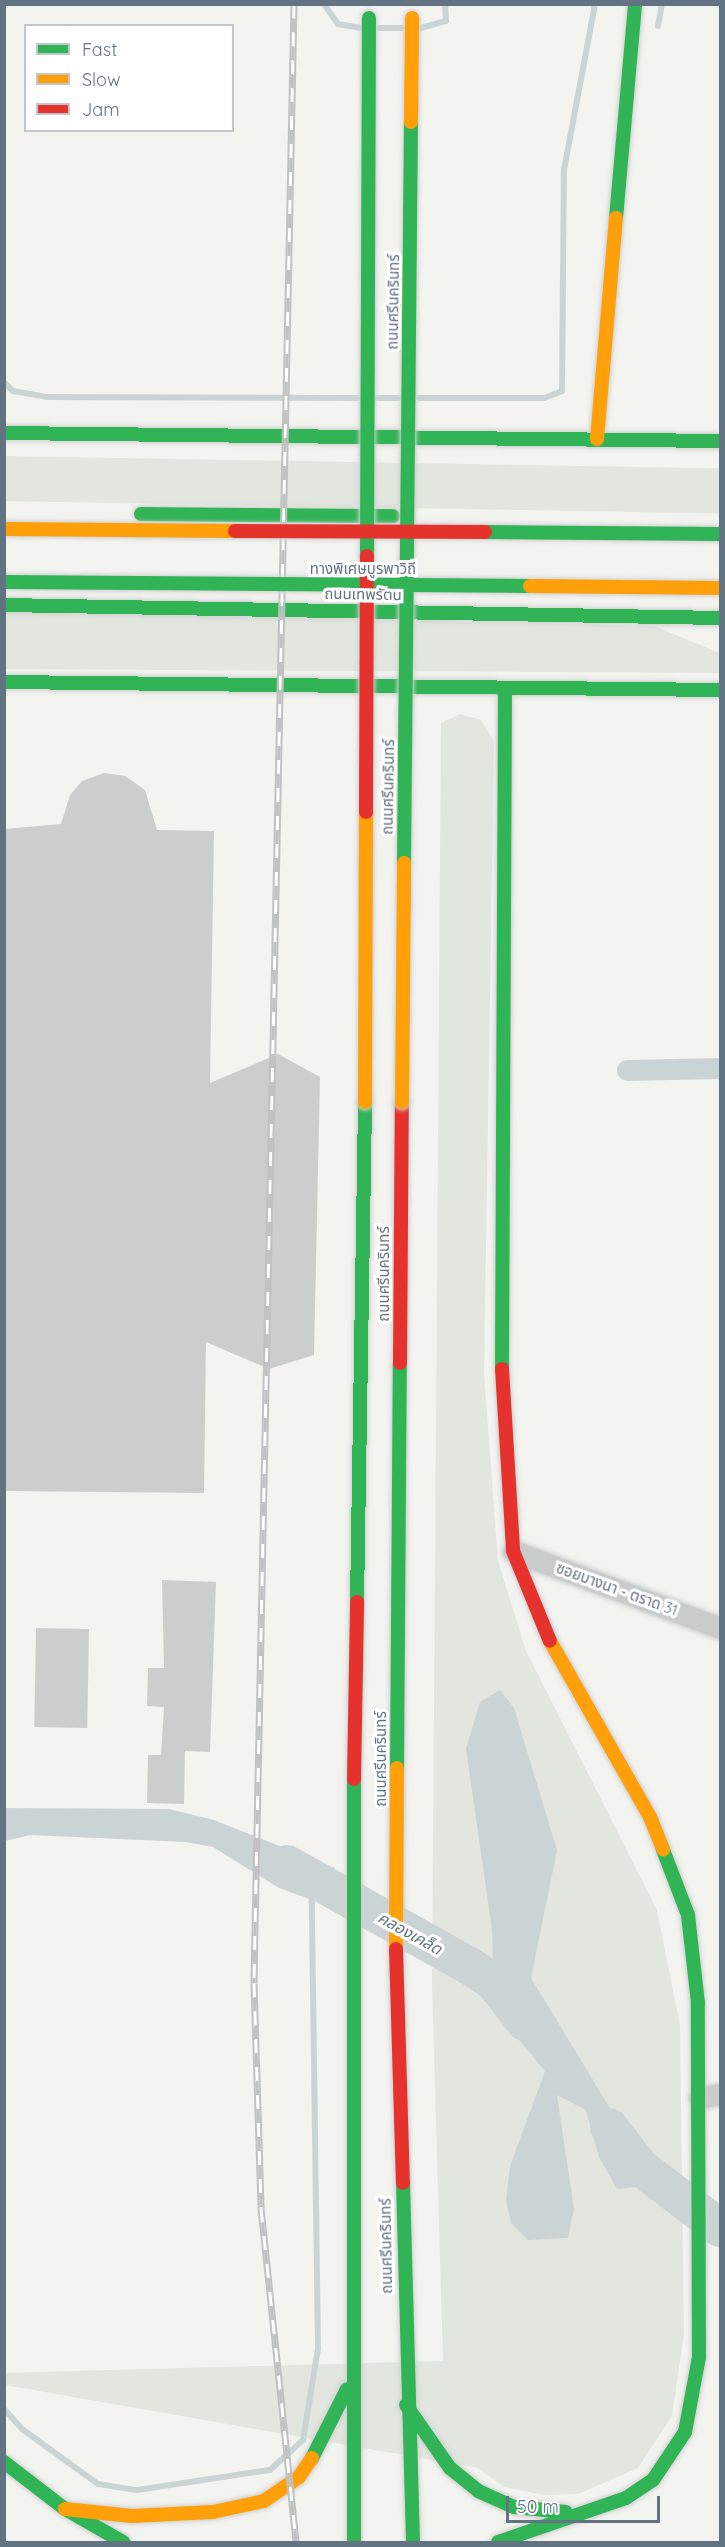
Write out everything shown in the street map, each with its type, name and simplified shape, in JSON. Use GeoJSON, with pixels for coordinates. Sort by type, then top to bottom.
{"type":"FeatureCollection","features":[{"type":"Feature","properties":{"kind":"main road"},"geometry":{"type":"LineString","coordinates":[[597,439],[635,4]]}},
{"type":"Feature","properties":{"kind":"main road","name":"ถนนศรีนครินทร์"},"geometry":{"type":"LineString","coordinates":[[354,2542],[351,2380],[352,1921],[364,1102],[369,11]]}},
{"type":"Feature","properties":{"kind":"main road","name":"ถนนศรีนครินทร์"},"geometry":{"type":"LineString","coordinates":[[412,11],[396,1959],[406,2405],[413,2542]]}},
{"type":"Feature","properties":{"kind":"main road"},"geometry":{"type":"LineString","coordinates":[[4,433],[720,441]]}},
{"type":"Feature","properties":{"kind":"main road"},"geometry":{"type":"LineString","coordinates":[[4,513],[720,520]]}},
{"type":"Feature","properties":{"kind":"main road"},"geometry":{"type":"LineString","coordinates":[[4,529],[720,534]]}},
{"type":"Feature","properties":{"kind":"main road","name":"ทางพิเศษบูรพาวิถี"},"geometry":{"type":"LineString","coordinates":[[346,552],[428,552]]}},
{"type":"Feature","properties":{"kind":"main road","name":"ทางพิเศษบูรพาวิถี"},"geometry":{"type":"LineString","coordinates":[[4,582],[720,588]]}},
{"type":"Feature","properties":{"kind":"main road","name":"ถนนเทพรัตน"},"geometry":{"type":"LineString","coordinates":[[4,605],[720,618]]}},
{"type":"Feature","properties":{"kind":"main road"},"geometry":{"type":"LineString","coordinates":[[680,617],[720,637]]}},
{"type":"Feature","properties":{"kind":"main road"},"geometry":{"type":"LineString","coordinates":[[4,682],[720,690]]}},
{"type":"Feature","properties":{"kind":"main road"},"geometry":{"type":"LineString","coordinates":[[498,2542],[576,2513],[626,2498],[652,2480],[686,2432],[699,2357],[700,2254],[696,1992],[688,1915],[674,1871],[616,1753],[540,1622],[513,1551],[502,1433],[505,688]]}},
{"type":"Feature","properties":{"kind":"main road"},"geometry":{"type":"LineString","coordinates":[[65,2509],[132,2516],[213,2512],[264,2502],[299,2477],[325,2439],[351,2380]]}},
{"type":"Feature","properties":{"kind":"main road"},"geometry":{"type":"LineString","coordinates":[[406,2405],[450,2468],[478,2491],[514,2507],[576,2513]]}},
{"type":"Feature","properties":{"kind":"main road"},"geometry":{"type":"LineString","coordinates":[[4,2462],[65,2509],[123,2542]]}},
{"type":"Feature","properties":{"kind":"street","name":"ซอยบางนา - ตราด 31"},"geometry":{"type":"LineString","coordinates":[[513,1551],[720,1628]]}},
{"type":"Feature","properties":{"kind":"street"},"geometry":{"type":"LineString","coordinates":[[699,2098],[720,2094]]}},
{"type":"Feature","properties":{"kind":"street"},"geometry":{"type":"LineString","coordinates":[[699,2135],[720,2133]]}},
{"type":"Feature","properties":{"kind":"shaded area"},"geometry":{"type":"Polygon","coordinates":[[[5,456],[720,468],[719,513],[4,501],[5,456]]]}},
{"type":"Feature","properties":{"kind":"shaded area"},"geometry":{"type":"Polygon","coordinates":[[[5,612],[654,626],[720,653],[720,673],[5,669],[5,612]]]}},
{"type":"Feature","properties":{"kind":"shaded area"},"geometry":{"type":"Polygon","coordinates":[[[460,714],[481,720],[494,741],[484,1374],[498,1561],[526,1651],[657,1910],[680,2025],[684,2333],[672,2416],[638,2468],[578,2494],[544,2495],[504,2487],[478,2468],[5,2385],[4,2373],[443,2361],[432,1984],[441,723],[460,714]]]}},
{"type":"Feature","properties":{"kind":"shaded area"},"geometry":{"type":"Polygon","coordinates":[[[500,1690],[514,1708],[557,1850],[531,1978],[636,2151],[645,2186],[617,2189],[599,2157],[586,2110],[557,2095],[574,2209],[568,2238],[528,2240],[511,2223],[506,2201],[510,2166],[545,2071],[495,2011],[492,1930],[466,1749],[480,1702],[500,1690]]]}},
{"type":"Feature","properties":{"kind":"shaded area"},"geometry":{"type":"Polygon","coordinates":[[[4,1808],[169,1809],[214,1820],[335,1868],[332,1907],[279,1888],[213,1847],[186,1842],[30,1835],[5,1841],[4,1808]]]}},
{"type":"Feature","properties":{"kind":"building"},"geometry":{"type":"Polygon","coordinates":[[[104,773],[125,776],[145,790],[157,830],[214,831],[210,1083],[278,1054],[320,1077],[314,1355],[269,1369],[206,1342],[204,1493],[4,1491],[4,829],[61,824],[70,795],[82,781],[104,773]]]}},
{"type":"Feature","properties":{"kind":"building"},"geometry":{"type":"Polygon","coordinates":[[[162,1580],[216,1582],[210,1752],[185,1751],[184,1804],[147,1803],[148,1755],[161,1755],[164,1707],[147,1706],[148,1668],[164,1668],[162,1580]]]}},
{"type":"Feature","properties":{"kind":"building"},"geometry":{"type":"Polygon","coordinates":[[[36,1628],[89,1629],[87,1728],[34,1727],[36,1628]]]}},
{"type":"Feature","properties":{"kind":"waterway"},"geometry":{"type":"LineString","coordinates":[[324,4],[338,24],[360,28]]}},
{"type":"Feature","properties":{"kind":"waterway"},"geometry":{"type":"LineString","coordinates":[[421,28],[446,21],[445,4]]}},
{"type":"Feature","properties":{"kind":"waterway"},"geometry":{"type":"LineString","coordinates":[[419,398],[544,398],[562,391],[564,170],[595,4]]}},
{"type":"Feature","properties":{"kind":"waterway"},"geometry":{"type":"LineString","coordinates":[[658,26],[662,4]]}},
{"type":"Feature","properties":{"kind":"waterway"},"geometry":{"type":"LineString","coordinates":[[379,28],[402,28]]}},
{"type":"Feature","properties":{"kind":"waterway"},"geometry":{"type":"LineString","coordinates":[[4,382],[13,391],[46,397],[358,398]]}},
{"type":"Feature","properties":{"kind":"waterway"},"geometry":{"type":"LineString","coordinates":[[377,398],[400,398]]}},
{"type":"Feature","properties":{"kind":"waterway"},"geometry":{"type":"LineString","coordinates":[[627,1070],[720,1068]]}},
{"type":"Feature","properties":{"kind":"waterway","name":"คลองเคล็ด"},"geometry":{"type":"LineString","coordinates":[[287,1864],[468,1965],[494,1982],[525,2022]]}},
{"type":"Feature","properties":{"kind":"waterway"},"geometry":{"type":"LineString","coordinates":[[4,2409],[22,2429],[98,2484],[137,2490],[270,2470],[303,2440],[318,2348],[312,1894]]}},
{"type":"Feature","properties":{"kind":"waterway","name":"คลองเคล็ด"},"geometry":{"type":"LineString","coordinates":[[609,2127],[640,2167],[720,2228]]}},
{"type":"Feature","properties":{"kind":"railway"},"geometry":{"type":"LineString","coordinates":[[294,4],[254,1983],[261,2208],[296,2542]]}},
{"type":"Feature","properties":{"kind":"traffic: fast"},"geometry":{"type":"LineString","coordinates":[[616,218],[635,4]]}},
{"type":"Feature","properties":{"kind":"traffic: fast"},"geometry":{"type":"LineString","coordinates":[[367,556],[369,18]]}},
{"type":"Feature","properties":{"kind":"traffic: fast"},"geometry":{"type":"LineString","coordinates":[[404,863],[411,122]]}},
{"type":"Feature","properties":{"kind":"traffic: fast"},"geometry":{"type":"LineString","coordinates":[[4,433],[720,441]]}},
{"type":"Feature","properties":{"kind":"traffic: fast"},"geometry":{"type":"LineString","coordinates":[[141,514],[393,516]]}},
{"type":"Feature","properties":{"kind":"traffic: fast"},"geometry":{"type":"LineString","coordinates":[[485,532],[720,534]]}},
{"type":"Feature","properties":{"kind":"traffic: fast"},"geometry":{"type":"LineString","coordinates":[[4,582],[530,586]]}},
{"type":"Feature","properties":{"kind":"traffic: fast"},"geometry":{"type":"LineString","coordinates":[[4,605],[720,618]]}},
{"type":"Feature","properties":{"kind":"traffic: fast"},"geometry":{"type":"LineString","coordinates":[[4,682],[720,690]]}},
{"type":"Feature","properties":{"kind":"traffic: fast"},"geometry":{"type":"LineString","coordinates":[[502,1369],[505,688]]}},
{"type":"Feature","properties":{"kind":"traffic: fast"},"geometry":{"type":"LineString","coordinates":[[357,1602],[365,1102]]}},
{"type":"Feature","properties":{"kind":"traffic: fast"},"geometry":{"type":"LineString","coordinates":[[397,1768],[400,1363]]}},
{"type":"Feature","properties":{"kind":"traffic: fast"},"geometry":{"type":"LineString","coordinates":[[354,1779],[354,2542]]}},
{"type":"Feature","properties":{"kind":"traffic: fast"},"geometry":{"type":"LineString","coordinates":[[498,2542],[626,2498],[653,2480],[685,2432],[699,2357],[698,2003],[688,1915],[663,1850]]}},
{"type":"Feature","properties":{"kind":"traffic: fast"},"geometry":{"type":"LineString","coordinates":[[403,2183],[413,2542]]}},
{"type":"Feature","properties":{"kind":"traffic: fast"},"geometry":{"type":"LineString","coordinates":[[312,2458],[347,2389]]}},
{"type":"Feature","properties":{"kind":"traffic: fast"},"geometry":{"type":"LineString","coordinates":[[406,2405],[450,2468],[478,2491],[514,2507],[566,2512]]}},
{"type":"Feature","properties":{"kind":"traffic: fast"},"geometry":{"type":"LineString","coordinates":[[4,2462],[65,2509],[123,2542]]}},
{"type":"Feature","properties":{"kind":"traffic: slow"},"geometry":{"type":"LineString","coordinates":[[411,122],[412,18]]}},
{"type":"Feature","properties":{"kind":"traffic: slow"},"geometry":{"type":"LineString","coordinates":[[597,439],[616,218]]}},
{"type":"Feature","properties":{"kind":"traffic: slow"},"geometry":{"type":"LineString","coordinates":[[4,529],[235,531]]}},
{"type":"Feature","properties":{"kind":"traffic: slow"},"geometry":{"type":"LineString","coordinates":[[530,586],[720,588]]}},
{"type":"Feature","properties":{"kind":"traffic: slow"},"geometry":{"type":"LineString","coordinates":[[365,1102],[366,812]]}},
{"type":"Feature","properties":{"kind":"traffic: slow"},"geometry":{"type":"LineString","coordinates":[[402,1102],[404,863]]}},
{"type":"Feature","properties":{"kind":"traffic: slow"},"geometry":{"type":"LineString","coordinates":[[550,1641],[650,1817],[663,1850]]}},
{"type":"Feature","properties":{"kind":"traffic: slow"},"geometry":{"type":"LineString","coordinates":[[396,1949],[397,1768]]}},
{"type":"Feature","properties":{"kind":"traffic: slow"},"geometry":{"type":"LineString","coordinates":[[65,2509],[132,2516],[213,2512],[264,2501],[299,2477],[312,2458]]}},
{"type":"Feature","properties":{"kind":"traffic: jam"},"geometry":{"type":"LineString","coordinates":[[235,531],[485,532]]}},
{"type":"Feature","properties":{"kind":"traffic: jam"},"geometry":{"type":"LineString","coordinates":[[366,812],[367,556]]}},
{"type":"Feature","properties":{"kind":"traffic: jam"},"geometry":{"type":"LineString","coordinates":[[400,1363],[402,1102]]}},
{"type":"Feature","properties":{"kind":"traffic: jam"},"geometry":{"type":"LineString","coordinates":[[502,1369],[513,1551],[550,1641]]}},
{"type":"Feature","properties":{"kind":"traffic: jam"},"geometry":{"type":"LineString","coordinates":[[354,1779],[357,1602]]}},
{"type":"Feature","properties":{"kind":"traffic: jam"},"geometry":{"type":"LineString","coordinates":[[396,1949],[403,2183]]}}]}
